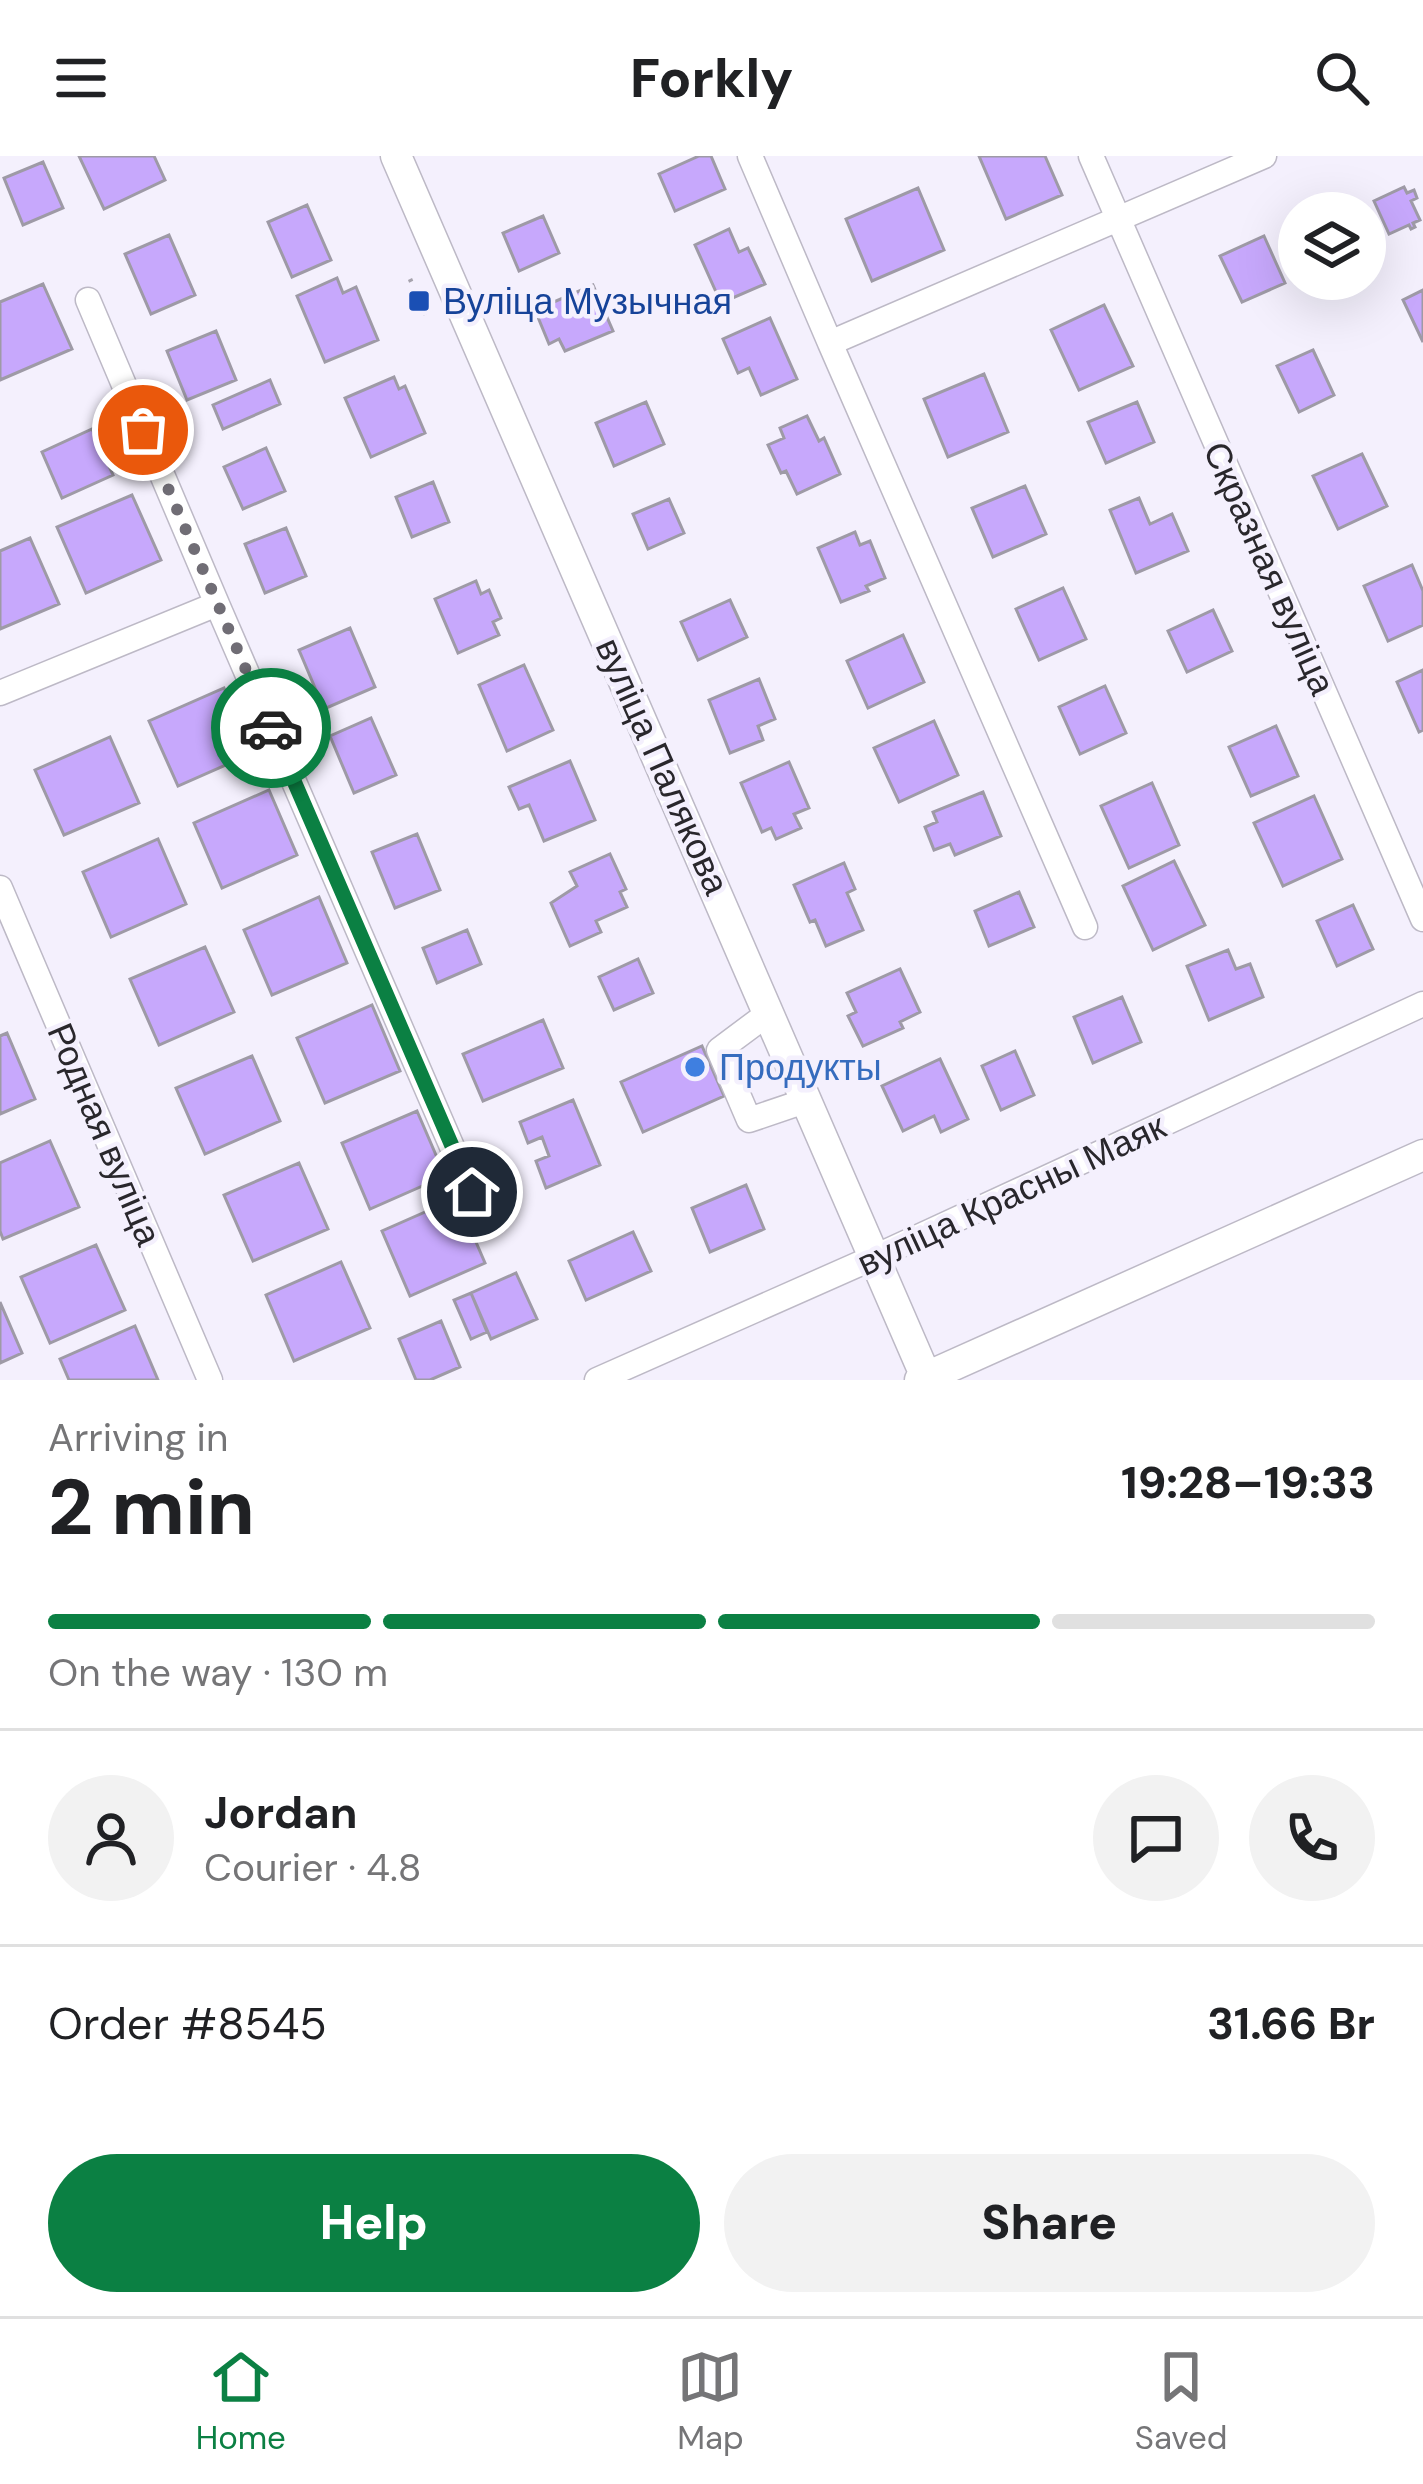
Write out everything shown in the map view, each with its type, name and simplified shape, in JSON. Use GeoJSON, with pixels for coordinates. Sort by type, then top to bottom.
{"type":"FeatureCollection","features":[{"type":"Feature","properties":{"kind":"street","name":"вуліца Палякова"},"geometry":{"type":"LineString","coordinates":[[396,156],[877,1256],[923,1379]]}},
{"type":"Feature","properties":{"kind":"street"},"geometry":{"type":"LineString","coordinates":[[750,156],[1085,927]]}},
{"type":"Feature","properties":{"kind":"street","name":"Скразная вуліца"},"geometry":{"type":"LineString","coordinates":[[1091,156],[1423,919]]}},
{"type":"Feature","properties":{"kind":"street"},"geometry":{"type":"LineString","coordinates":[[830,343],[1264,156]]}},
{"type":"Feature","properties":{"kind":"street"},"geometry":{"type":"LineString","coordinates":[[88,300],[472,1192]]}},
{"type":"Feature","properties":{"kind":"street"},"geometry":{"type":"LineString","coordinates":[[0,693],[217,604]]}},
{"type":"Feature","properties":{"kind":"street","name":"Родная вуліца"},"geometry":{"type":"LineString","coordinates":[[0,888],[210,1380]]}},
{"type":"Feature","properties":{"kind":"street","name":"вуліца Красны Маяк"},"geometry":{"type":"LineString","coordinates":[[597,1380],[1423,1004]]}},
{"type":"Feature","properties":{"kind":"street"},"geometry":{"type":"LineString","coordinates":[[770,1012],[719,1050],[749,1120],[808,1100]]}},
{"type":"Feature","properties":{"kind":"street"},"geometry":{"type":"LineString","coordinates":[[923,1379],[1423,1155]]}},
{"type":"Feature","properties":{"kind":"path"},"geometry":{"type":"LineString","coordinates":[[410,278],[429,322]]}},
{"type":"Feature","properties":{"kind":"building"},"geometry":{"type":"Polygon","coordinates":[[[79,156],[154,156],[165,180],[104,209],[79,156]]]}},
{"type":"Feature","properties":{"kind":"building"},"geometry":{"type":"Polygon","coordinates":[[[699,156],[711,156],[725,189],[675,211],[659,174],[699,156]]]}},
{"type":"Feature","properties":{"kind":"building"},"geometry":{"type":"Polygon","coordinates":[[[979,156],[1045,156],[1062,195],[1006,219],[979,156]]]}},
{"type":"Feature","properties":{"kind":"building"},"geometry":{"type":"Polygon","coordinates":[[[43,162],[63,208],[23,225],[4,178],[43,162]]]}},
{"type":"Feature","properties":{"kind":"building"},"geometry":{"type":"Polygon","coordinates":[[[1404,187],[1407,193],[1414,190],[1417,198],[1411,201],[1420,220],[1413,223],[1415,227],[1389,234],[1386,195],[1404,187]]]}},
{"type":"Feature","properties":{"kind":"building"},"geometry":{"type":"Polygon","coordinates":[[[918,188],[944,250],[872,281],[846,219],[918,188]]]}},
{"type":"Feature","properties":{"kind":"building"},"geometry":{"type":"Polygon","coordinates":[[[307,205],[331,260],[292,277],[268,222],[307,205]]]}},
{"type":"Feature","properties":{"kind":"building"},"geometry":{"type":"Polygon","coordinates":[[[543,216],[559,253],[519,271],[503,233],[543,216]]]}},
{"type":"Feature","properties":{"kind":"building"},"geometry":{"type":"Polygon","coordinates":[[[729,229],[739,252],[748,248],[765,284],[721,303],[695,245],[729,229]]]}},
{"type":"Feature","properties":{"kind":"building"},"geometry":{"type":"Polygon","coordinates":[[[169,235],[195,295],[151,314],[125,254],[169,235]]]}},
{"type":"Feature","properties":{"kind":"building"},"geometry":{"type":"Polygon","coordinates":[[[1264,236],[1278,267],[1278,286],[1242,302],[1220,256],[1264,236]]]}},
{"type":"Feature","properties":{"kind":"building"},"geometry":{"type":"Polygon","coordinates":[[[337,278],[343,293],[356,287],[378,340],[325,362],[297,296],[337,278]]]}},
{"type":"Feature","properties":{"kind":"building"},"geometry":{"type":"Polygon","coordinates":[[[43,284],[72,349],[0,380],[0,302],[43,284]]]}},
{"type":"Feature","properties":{"kind":"building"},"geometry":{"type":"Polygon","coordinates":[[[593,285],[613,331],[565,351],[559,339],[549,344],[535,310],[593,285]]]}},
{"type":"Feature","properties":{"kind":"building"},"geometry":{"type":"Polygon","coordinates":[[[1423,290],[1423,342],[1403,300],[1423,290]]]}},
{"type":"Feature","properties":{"kind":"building"},"geometry":{"type":"Polygon","coordinates":[[[1104,305],[1133,366],[1079,390],[1051,330],[1104,305]]]}},
{"type":"Feature","properties":{"kind":"building"},"geometry":{"type":"Polygon","coordinates":[[[770,318],[797,379],[761,395],[749,368],[738,373],[723,339],[770,318]]]}},
{"type":"Feature","properties":{"kind":"building"},"geometry":{"type":"Polygon","coordinates":[[[216,331],[236,380],[187,400],[167,351],[216,331]]]}},
{"type":"Feature","properties":{"kind":"building"},"geometry":{"type":"Polygon","coordinates":[[[1313,350],[1334,395],[1299,412],[1277,366],[1313,350]]]}},
{"type":"Feature","properties":{"kind":"building"},"geometry":{"type":"Polygon","coordinates":[[[984,374],[1008,432],[948,457],[924,399],[984,374]]]}},
{"type":"Feature","properties":{"kind":"building"},"geometry":{"type":"Polygon","coordinates":[[[394,377],[399,389],[405,386],[425,433],[371,457],[345,398],[394,377]]]}},
{"type":"Feature","properties":{"kind":"building"},"geometry":{"type":"Polygon","coordinates":[[[270,380],[280,404],[223,429],[213,405],[270,380]]]}},
{"type":"Feature","properties":{"kind":"building"},"geometry":{"type":"Polygon","coordinates":[[[646,402],[664,444],[614,466],[596,423],[646,402]]]}},
{"type":"Feature","properties":{"kind":"building"},"geometry":{"type":"Polygon","coordinates":[[[1137,402],[1154,442],[1106,463],[1088,422],[1137,402]]]}},
{"type":"Feature","properties":{"kind":"building"},"geometry":{"type":"Polygon","coordinates":[[[807,416],[819,441],[824,438],[840,474],[797,494],[768,445],[784,438],[780,428],[807,416]]]}},
{"type":"Feature","properties":{"kind":"building"},"geometry":{"type":"Polygon","coordinates":[[[92,429],[113,475],[62,498],[42,452],[92,429]]]}},
{"type":"Feature","properties":{"kind":"building"},"geometry":{"type":"Polygon","coordinates":[[[266,448],[285,491],[243,509],[224,467],[266,448]]]}},
{"type":"Feature","properties":{"kind":"building"},"geometry":{"type":"Polygon","coordinates":[[[1362,454],[1387,506],[1338,529],[1313,476],[1362,454]]]}},
{"type":"Feature","properties":{"kind":"building"},"geometry":{"type":"Polygon","coordinates":[[[433,482],[449,522],[412,537],[396,497],[433,482]]]}},
{"type":"Feature","properties":{"kind":"building"},"geometry":{"type":"Polygon","coordinates":[[[1025,486],[1046,534],[993,557],[972,508],[1025,486]]]}},
{"type":"Feature","properties":{"kind":"building"},"geometry":{"type":"Polygon","coordinates":[[[132,495],[161,560],[86,593],[57,527],[132,495]]]}},
{"type":"Feature","properties":{"kind":"building"},"geometry":{"type":"Polygon","coordinates":[[[1139,498],[1150,524],[1172,514],[1188,551],[1136,573],[1110,510],[1139,498]]]}},
{"type":"Feature","properties":{"kind":"building"},"geometry":{"type":"Polygon","coordinates":[[[669,499],[684,533],[648,549],[633,514],[669,499]]]}},
{"type":"Feature","properties":{"kind":"building"},"geometry":{"type":"Polygon","coordinates":[[[286,528],[306,576],[265,593],[245,544],[286,528]]]}},
{"type":"Feature","properties":{"kind":"building"},"geometry":{"type":"Polygon","coordinates":[[[855,532],[860,545],[870,541],[885,578],[866,586],[869,591],[841,602],[818,548],[855,532]]]}},
{"type":"Feature","properties":{"kind":"building"},"geometry":{"type":"Polygon","coordinates":[[[30,538],[59,604],[0,629],[0,551],[30,538]]]}},
{"type":"Feature","properties":{"kind":"building"},"geometry":{"type":"Polygon","coordinates":[[[1412,565],[1423,591],[1423,625],[1388,641],[1364,586],[1412,565]]]}},
{"type":"Feature","properties":{"kind":"building"},"geometry":{"type":"Polygon","coordinates":[[[476,581],[481,594],[489,590],[501,618],[493,622],[499,635],[458,653],[435,599],[476,581]]]}},
{"type":"Feature","properties":{"kind":"building"},"geometry":{"type":"Polygon","coordinates":[[[1063,588],[1086,639],[1039,660],[1016,609],[1063,588]]]}},
{"type":"Feature","properties":{"kind":"building"},"geometry":{"type":"Polygon","coordinates":[[[730,600],[747,637],[698,660],[681,622],[730,600]]]}},
{"type":"Feature","properties":{"kind":"building"},"geometry":{"type":"Polygon","coordinates":[[[1213,610],[1232,651],[1187,672],[1168,631],[1213,610]]]}},
{"type":"Feature","properties":{"kind":"building"},"geometry":{"type":"Polygon","coordinates":[[[350,628],[375,687],[324,709],[299,650],[350,628]]]}},
{"type":"Feature","properties":{"kind":"building"},"geometry":{"type":"Polygon","coordinates":[[[903,635],[924,682],[868,708],[847,661],[903,635]]]}},
{"type":"Feature","properties":{"kind":"building"},"geometry":{"type":"Polygon","coordinates":[[[524,665],[553,730],[507,751],[479,685],[524,665]]]}},
{"type":"Feature","properties":{"kind":"building"},"geometry":{"type":"Polygon","coordinates":[[[1423,670],[1423,730],[1419,732],[1397,682],[1423,670]]]}},
{"type":"Feature","properties":{"kind":"building"},"geometry":{"type":"Polygon","coordinates":[[[759,679],[775,719],[758,726],[763,740],[730,753],[709,700],[759,679]]]}},
{"type":"Feature","properties":{"kind":"building"},"geometry":{"type":"Polygon","coordinates":[[[1105,686],[1126,733],[1080,754],[1059,707],[1105,686]]]}},
{"type":"Feature","properties":{"kind":"building"},"geometry":{"type":"Polygon","coordinates":[[[224,688],[253,753],[178,786],[149,721],[224,688]]]}},
{"type":"Feature","properties":{"kind":"building"},"geometry":{"type":"Polygon","coordinates":[[[371,718],[396,775],[354,793],[330,736],[371,718]]]}},
{"type":"Feature","properties":{"kind":"building"},"geometry":{"type":"Polygon","coordinates":[[[934,721],[958,775],[899,802],[874,748],[934,721]]]}},
{"type":"Feature","properties":{"kind":"building"},"geometry":{"type":"Polygon","coordinates":[[[1276,726],[1298,776],[1251,796],[1229,747],[1276,726]]]}},
{"type":"Feature","properties":{"kind":"building"},"geometry":{"type":"Polygon","coordinates":[[[110,737],[139,803],[64,835],[35,770],[110,737]]]}},
{"type":"Feature","properties":{"kind":"building"},"geometry":{"type":"Polygon","coordinates":[[[570,761],[595,820],[544,841],[529,805],[519,809],[509,787],[570,761]]]}},
{"type":"Feature","properties":{"kind":"building"},"geometry":{"type":"Polygon","coordinates":[[[789,762],[809,808],[794,814],[801,828],[776,839],[771,828],[762,832],[741,783],[789,762]]]}},
{"type":"Feature","properties":{"kind":"building"},"geometry":{"type":"Polygon","coordinates":[[[1152,783],[1179,845],[1129,868],[1101,806],[1152,783]]]}},
{"type":"Feature","properties":{"kind":"building"},"geometry":{"type":"Polygon","coordinates":[[[269,790],[297,855],[222,888],[194,823],[269,790]]]}},
{"type":"Feature","properties":{"kind":"building"},"geometry":{"type":"Polygon","coordinates":[[[983,792],[1001,836],[955,855],[950,844],[934,850],[925,827],[937,822],[933,812],[983,792]]]}},
{"type":"Feature","properties":{"kind":"building"},"geometry":{"type":"Polygon","coordinates":[[[1314,796],[1342,859],[1283,886],[1254,823],[1314,796]]]}},
{"type":"Feature","properties":{"kind":"building"},"geometry":{"type":"Polygon","coordinates":[[[417,834],[440,890],[395,908],[372,852],[417,834]]]}},
{"type":"Feature","properties":{"kind":"building"},"geometry":{"type":"Polygon","coordinates":[[[158,839],[186,904],[111,937],[83,872],[158,839]]]}},
{"type":"Feature","properties":{"kind":"building"},"geometry":{"type":"Polygon","coordinates":[[[610,854],[626,889],[620,892],[627,907],[596,921],[601,932],[570,946],[551,903],[577,886],[570,872],[610,854]]]}},
{"type":"Feature","properties":{"kind":"building"},"geometry":{"type":"Polygon","coordinates":[[[1174,861],[1205,925],[1153,950],[1123,886],[1174,861]]]}},
{"type":"Feature","properties":{"kind":"building"},"geometry":{"type":"Polygon","coordinates":[[[844,863],[855,889],[847,893],[863,930],[826,946],[794,885],[844,863]]]}},
{"type":"Feature","properties":{"kind":"building"},"geometry":{"type":"Polygon","coordinates":[[[1019,892],[1034,927],[989,946],[975,911],[1019,892]]]}},
{"type":"Feature","properties":{"kind":"building"},"geometry":{"type":"Polygon","coordinates":[[[319,897],[347,963],[272,995],[244,930],[319,897]]]}},
{"type":"Feature","properties":{"kind":"building"},"geometry":{"type":"Polygon","coordinates":[[[1353,905],[1373,949],[1337,966],[1317,921],[1353,905]]]}},
{"type":"Feature","properties":{"kind":"building"},"geometry":{"type":"Polygon","coordinates":[[[467,930],[481,964],[437,983],[423,948],[467,930]]]}},
{"type":"Feature","properties":{"kind":"building"},"geometry":{"type":"Polygon","coordinates":[[[205,947],[234,1012],[159,1045],[130,979],[205,947]]]}},
{"type":"Feature","properties":{"kind":"building"},"geometry":{"type":"Polygon","coordinates":[[[1228,950],[1236,969],[1250,964],[1263,997],[1209,1020],[1187,966],[1228,950]]]}},
{"type":"Feature","properties":{"kind":"building"},"geometry":{"type":"Polygon","coordinates":[[[638,959],[653,993],[614,1010],[599,977],[638,959]]]}},
{"type":"Feature","properties":{"kind":"building"},"geometry":{"type":"Polygon","coordinates":[[[900,969],[920,1012],[900,1022],[903,1028],[863,1046],[848,1016],[856,1012],[847,993],[900,969]]]}},
{"type":"Feature","properties":{"kind":"building"},"geometry":{"type":"Polygon","coordinates":[[[1122,997],[1141,1042],[1093,1063],[1074,1017],[1122,997]]]}},
{"type":"Feature","properties":{"kind":"building"},"geometry":{"type":"Polygon","coordinates":[[[372,1005],[400,1071],[325,1103],[297,1038],[372,1005]]]}},
{"type":"Feature","properties":{"kind":"building"},"geometry":{"type":"Polygon","coordinates":[[[543,1020],[563,1068],[483,1101],[463,1054],[543,1020]]]}},
{"type":"Feature","properties":{"kind":"building"},"geometry":{"type":"Polygon","coordinates":[[[7,1033],[35,1099],[0,1114],[0,1036],[7,1033]]]}},
{"type":"Feature","properties":{"kind":"building"},"geometry":{"type":"Polygon","coordinates":[[[702,1046],[724,1096],[643,1132],[621,1082],[702,1046]]]}},
{"type":"Feature","properties":{"kind":"building"},"geometry":{"type":"Polygon","coordinates":[[[1015,1051],[1034,1095],[1001,1110],[982,1066],[1015,1051]]]}},
{"type":"Feature","properties":{"kind":"building"},"geometry":{"type":"Polygon","coordinates":[[[252,1056],[280,1121],[205,1154],[176,1088],[252,1056]]]}},
{"type":"Feature","properties":{"kind":"building"},"geometry":{"type":"Polygon","coordinates":[[[940,1059],[968,1119],[941,1132],[934,1116],[903,1131],[882,1086],[940,1059]]]}},
{"type":"Feature","properties":{"kind":"building"},"geometry":{"type":"Polygon","coordinates":[[[573,1100],[600,1165],[546,1188],[536,1161],[549,1156],[542,1137],[528,1143],[520,1122],[573,1100]]]}},
{"type":"Feature","properties":{"kind":"building"},"geometry":{"type":"Polygon","coordinates":[[[417,1111],[445,1176],[370,1209],[342,1143],[417,1111]]]}},
{"type":"Feature","properties":{"kind":"building"},"geometry":{"type":"Polygon","coordinates":[[[50,1141],[79,1207],[3,1239],[0,1163],[50,1141]]]}},
{"type":"Feature","properties":{"kind":"building"},"geometry":{"type":"Polygon","coordinates":[[[299,1163],[328,1229],[253,1261],[224,1195],[299,1163]]]}},
{"type":"Feature","properties":{"kind":"building"},"geometry":{"type":"Polygon","coordinates":[[[746,1185],[764,1229],[710,1252],[692,1208],[746,1185]]]}},
{"type":"Feature","properties":{"kind":"building"},"geometry":{"type":"Polygon","coordinates":[[[457,1198],[485,1263],[410,1296],[382,1231],[457,1198]]]}},
{"type":"Feature","properties":{"kind":"building"},"geometry":{"type":"Polygon","coordinates":[[[633,1232],[651,1271],[586,1300],[569,1261],[633,1232]]]}},
{"type":"Feature","properties":{"kind":"building"},"geometry":{"type":"Polygon","coordinates":[[[96,1245],[125,1310],[50,1343],[21,1277],[96,1245]]]}},
{"type":"Feature","properties":{"kind":"building"},"geometry":{"type":"Polygon","coordinates":[[[341,1262],[370,1328],[294,1361],[266,1295],[341,1262]]]}},
{"type":"Feature","properties":{"kind":"building"},"geometry":{"type":"Polygon","coordinates":[[[516,1273],[537,1319],[491,1339],[471,1293],[516,1273]]]}},
{"type":"Feature","properties":{"kind":"building"},"geometry":{"type":"Polygon","coordinates":[[[471,1293],[487,1332],[471,1339],[454,1300],[471,1293]]]}},
{"type":"Feature","properties":{"kind":"building"},"geometry":{"type":"Polygon","coordinates":[[[0,1302],[22,1353],[0,1363],[0,1302]]]}},
{"type":"Feature","properties":{"kind":"building"},"geometry":{"type":"Polygon","coordinates":[[[441,1321],[460,1367],[430,1380],[416,1380],[399,1339],[441,1321]]]}},
{"type":"Feature","properties":{"kind":"building"},"geometry":{"type":"Polygon","coordinates":[[[135,1326],[158,1380],[69,1380],[60,1359],[135,1326]]]}},
{"type":"Feature","properties":{"kind":"way so far"},"geometry":{"type":"LineString","coordinates":[[143,430],[271,728]]}},
{"type":"Feature","properties":{"kind":"place","name":"Вуліца Музычная"},"geometry":{"type":"Point","coordinates":[419,301]}},
{"type":"Feature","properties":{"kind":"place","name":"Продукты"},"geometry":{"type":"Point","coordinates":[695,1067]}},
{"type":"Feature","properties":{"kind":"route"},"geometry":{"type":"LineString","coordinates":[[271,728],[472,1192]]}}]}
